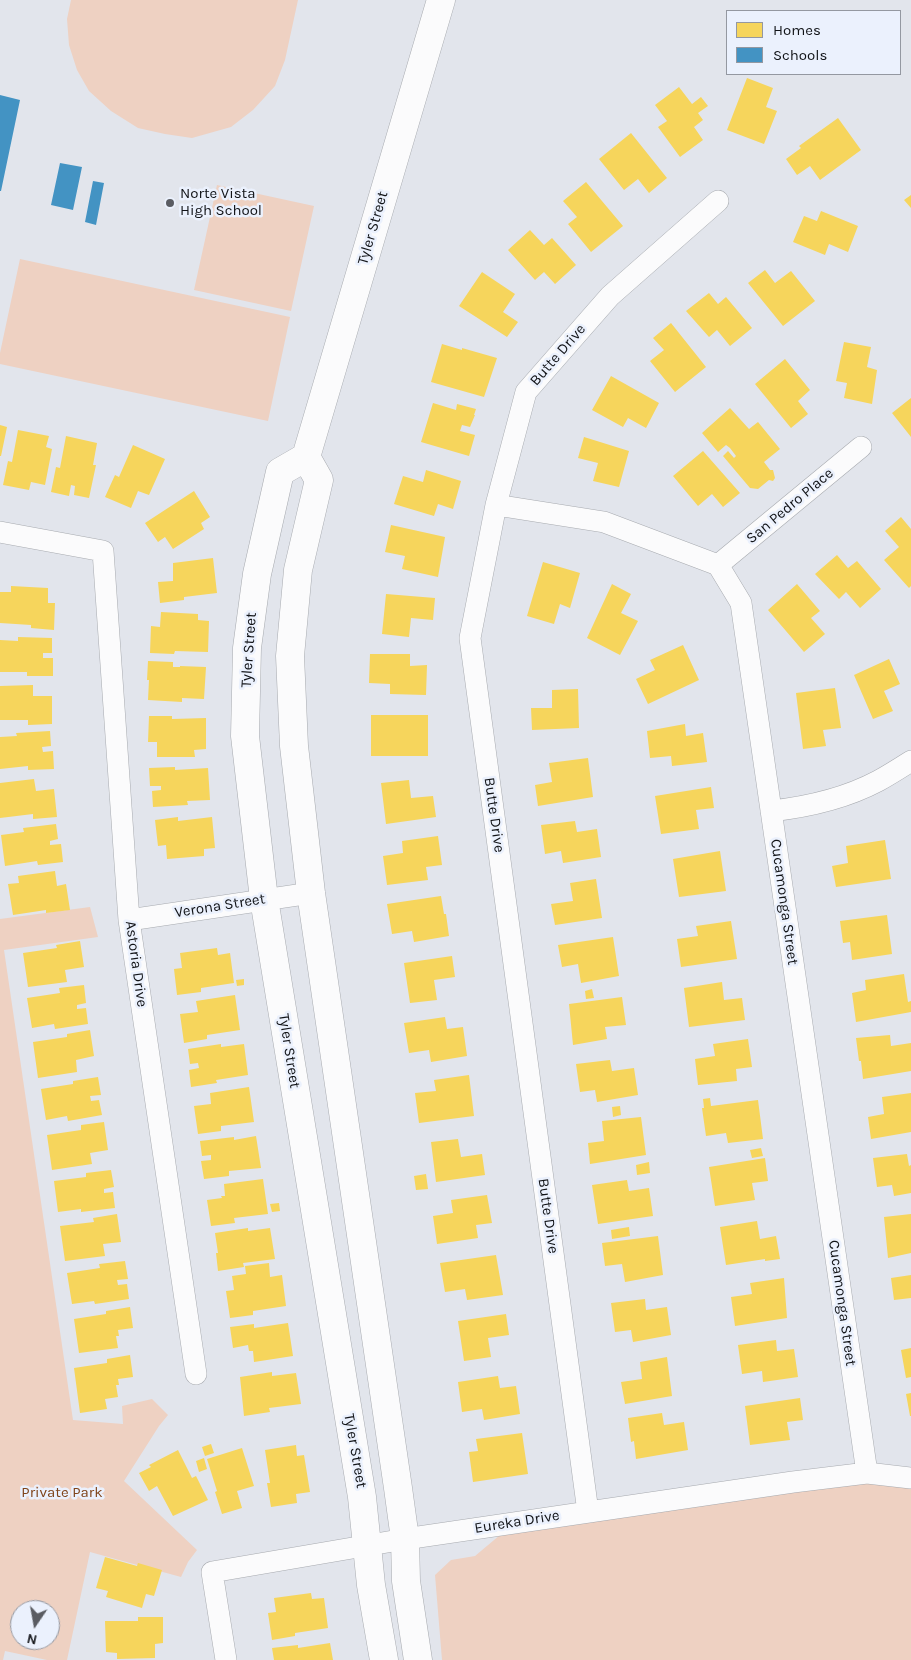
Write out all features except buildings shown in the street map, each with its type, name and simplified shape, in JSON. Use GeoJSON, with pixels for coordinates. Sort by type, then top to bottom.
{"type":"FeatureCollection","features":[{"type":"Feature","properties":{"kind":"main road","name":"Tyler Street"},"geometry":{"type":"LineString","coordinates":[[384,1660],[372,1585],[362,1497],[264,899],[245,736],[247,648],[257,574],[280,472],[306,456],[441,0]]}},
{"type":"Feature","properties":{"kind":"main road"},"geometry":{"type":"LineString","coordinates":[[306,456],[319,480],[298,570],[290,656],[294,746],[310,893],[405,1539],[406,1581],[418,1660]]}},
{"type":"Feature","properties":{"kind":"street","name":"Butte Drive"},"geometry":{"type":"LineString","coordinates":[[588,1512],[470,638],[496,505],[526,392],[610,296],[718,201]]}},
{"type":"Feature","properties":{"kind":"street","name":"San Pedro Place"},"geometry":{"type":"LineString","coordinates":[[718,565],[861,447]]}},
{"type":"Feature","properties":{"kind":"street"},"geometry":{"type":"LineString","coordinates":[[496,505],[604,522],[718,565]]}},
{"type":"Feature","properties":{"kind":"street","name":"Astoria Drive"},"geometry":{"type":"LineString","coordinates":[[0,532],[103,551],[129,920],[196,1374]]}},
{"type":"Feature","properties":{"kind":"street","name":"Cucamonga Street"},"geometry":{"type":"LineString","coordinates":[[718,565],[741,603],[867,1473]]}},
{"type":"Feature","properties":{"kind":"street"},"geometry":{"type":"LineString","coordinates":[[771,811],[833,799],[877,782],[911,761]]}},
{"type":"Feature","properties":{"kind":"street","name":"Verona Street"},"geometry":{"type":"LineString","coordinates":[[129,920],[310,893]]}},
{"type":"Feature","properties":{"kind":"street","name":"Eureka Drive"},"geometry":{"type":"LineString","coordinates":[[226,1660],[212,1572],[405,1539],[793,1482],[867,1473],[911,1478]]}},
{"type":"Feature","properties":{"kind":"green space"},"geometry":{"type":"Polygon","coordinates":[[[71,0],[298,0],[285,60],[275,86],[253,110],[231,127],[192,138],[138,128],[111,111],[89,91],[77,70],[69,45],[67,19],[71,0]]]}},
{"type":"Feature","properties":{"kind":"green space"},"geometry":{"type":"Polygon","coordinates":[[[217,185],[314,206],[291,311],[194,290],[217,185]]]}},
{"type":"Feature","properties":{"kind":"green space"},"geometry":{"type":"Polygon","coordinates":[[[20,259],[290,317],[268,421],[0,364],[0,353],[20,259]]]}},
{"type":"Feature","properties":{"kind":"green space","name":"Private Park"},"geometry":{"type":"Polygon","coordinates":[[[90,907],[98,937],[4,950],[73,1420],[123,1424],[122,1406],[152,1399],[168,1415],[124,1481],[197,1550],[188,1562],[181,1577],[90,1552],[67,1660],[47,1660],[5,1651],[3,1660],[0,1660],[0,919],[90,907]]]}},
{"type":"Feature","properties":{"kind":"green space"},"geometry":{"type":"Polygon","coordinates":[[[850,1484],[884,1484],[911,1488],[911,1660],[442,1660],[435,1575],[451,1560],[475,1556],[500,1535],[850,1484]]]}},
{"type":"Feature","properties":{"kind":"place","name":"Norte Vista High School"},"geometry":{"type":"Point","coordinates":[170,203]}}]}
